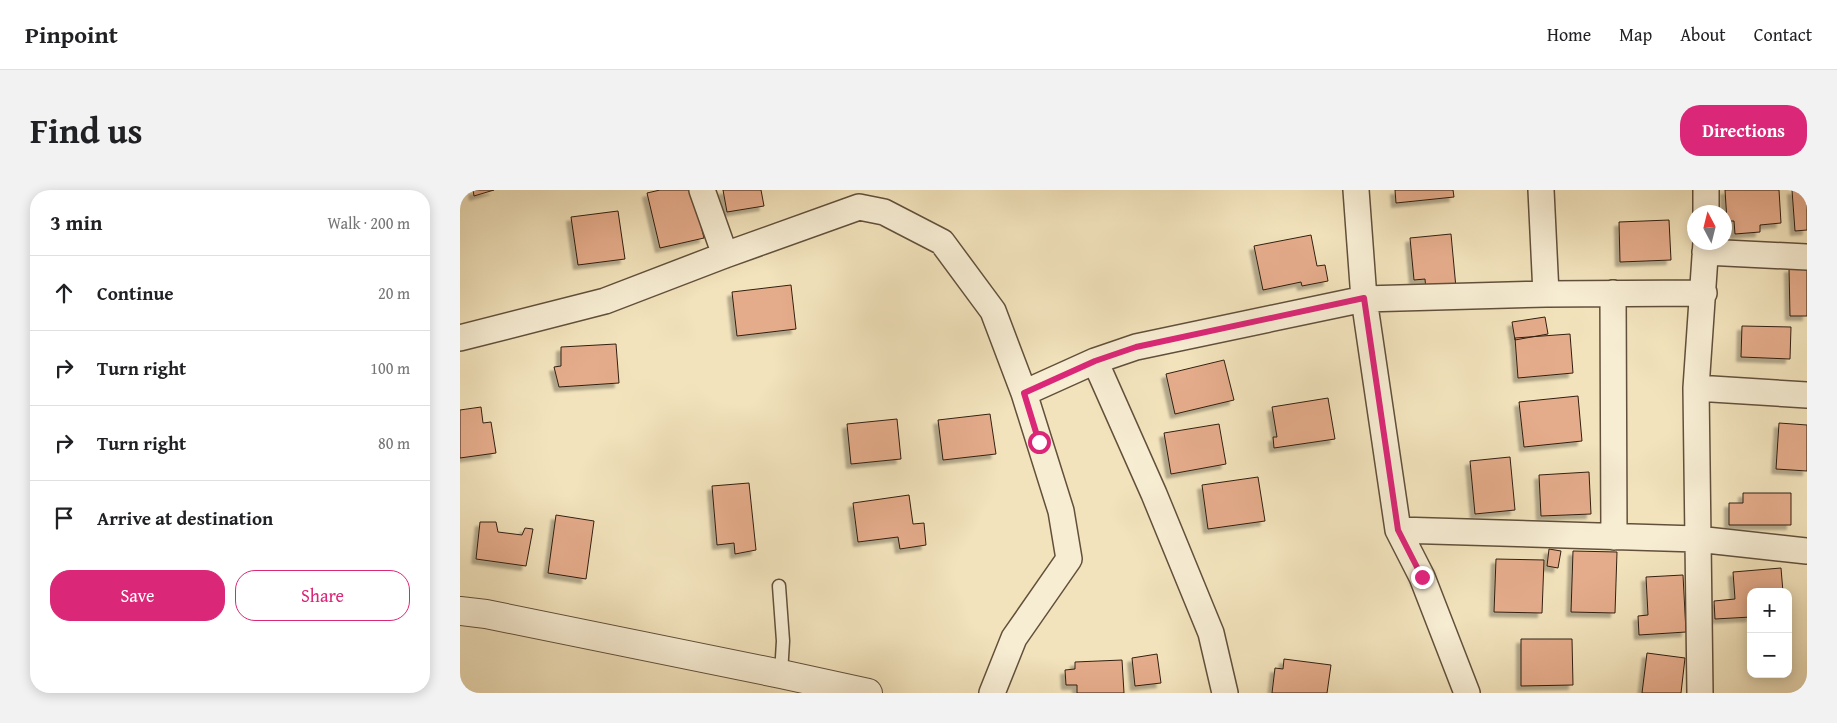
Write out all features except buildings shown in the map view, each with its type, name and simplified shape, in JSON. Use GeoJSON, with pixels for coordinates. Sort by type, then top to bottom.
{"type":"FeatureCollection","features":[{"type":"Feature","properties":{"kind":"street"},"geometry":{"type":"LineString","coordinates":[[702,190],[725,255]]}},
{"type":"Feature","properties":{"kind":"street"},"geometry":{"type":"LineString","coordinates":[[1356,190],[1364,298],[1398,530],[1422,577],[1467,693]]}},
{"type":"Feature","properties":{"kind":"street"},"geometry":{"type":"LineString","coordinates":[[1541,190],[1546,294]]}},
{"type":"Feature","properties":{"kind":"street"},"geometry":{"type":"LineString","coordinates":[[1706,190],[1706,205]]}},
{"type":"Feature","properties":{"kind":"street"},"geometry":{"type":"LineString","coordinates":[[460,338],[605,301],[725,255],[856,199],[942,242],[993,311],[1024,393],[1061,512],[1069,560],[1014,638],[992,693]]}},
{"type":"Feature","properties":{"kind":"street"},"geometry":{"type":"LineString","coordinates":[[1700,693],[1696,388],[1706,250]]}},
{"type":"Feature","properties":{"kind":"street"},"geometry":{"type":"LineString","coordinates":[[1732,250],[1807,257]]}},
{"type":"Feature","properties":{"kind":"street"},"geometry":{"type":"LineString","coordinates":[[1024,393],[1095,361],[1136,347],[1364,298],[1704,292]]}},
{"type":"Feature","properties":{"kind":"street"},"geometry":{"type":"LineString","coordinates":[[1613,293],[1614,537]]}},
{"type":"Feature","properties":{"kind":"street"},"geometry":{"type":"LineString","coordinates":[[1095,361],[1154,494],[1211,633],[1224,693]]}},
{"type":"Feature","properties":{"kind":"street"},"geometry":{"type":"LineString","coordinates":[[1696,388],[1807,395]]}},
{"type":"Feature","properties":{"kind":"street"},"geometry":{"type":"LineString","coordinates":[[1398,530],[1697,539],[1807,551]]}},
{"type":"Feature","properties":{"kind":"street"},"geometry":{"type":"LineString","coordinates":[[460,611],[486,614],[782,674],[819,688],[868,693]]}},
{"type":"Feature","properties":{"kind":"lane"},"geometry":{"type":"LineString","coordinates":[[779,586],[783,641],[782,674]]}},
{"type":"Feature","properties":{"kind":"route"},"geometry":{"type":"LineString","coordinates":[[1039,442],[1024,393],[1095,361],[1136,347],[1364,298],[1398,530],[1422,577]]}}]}
